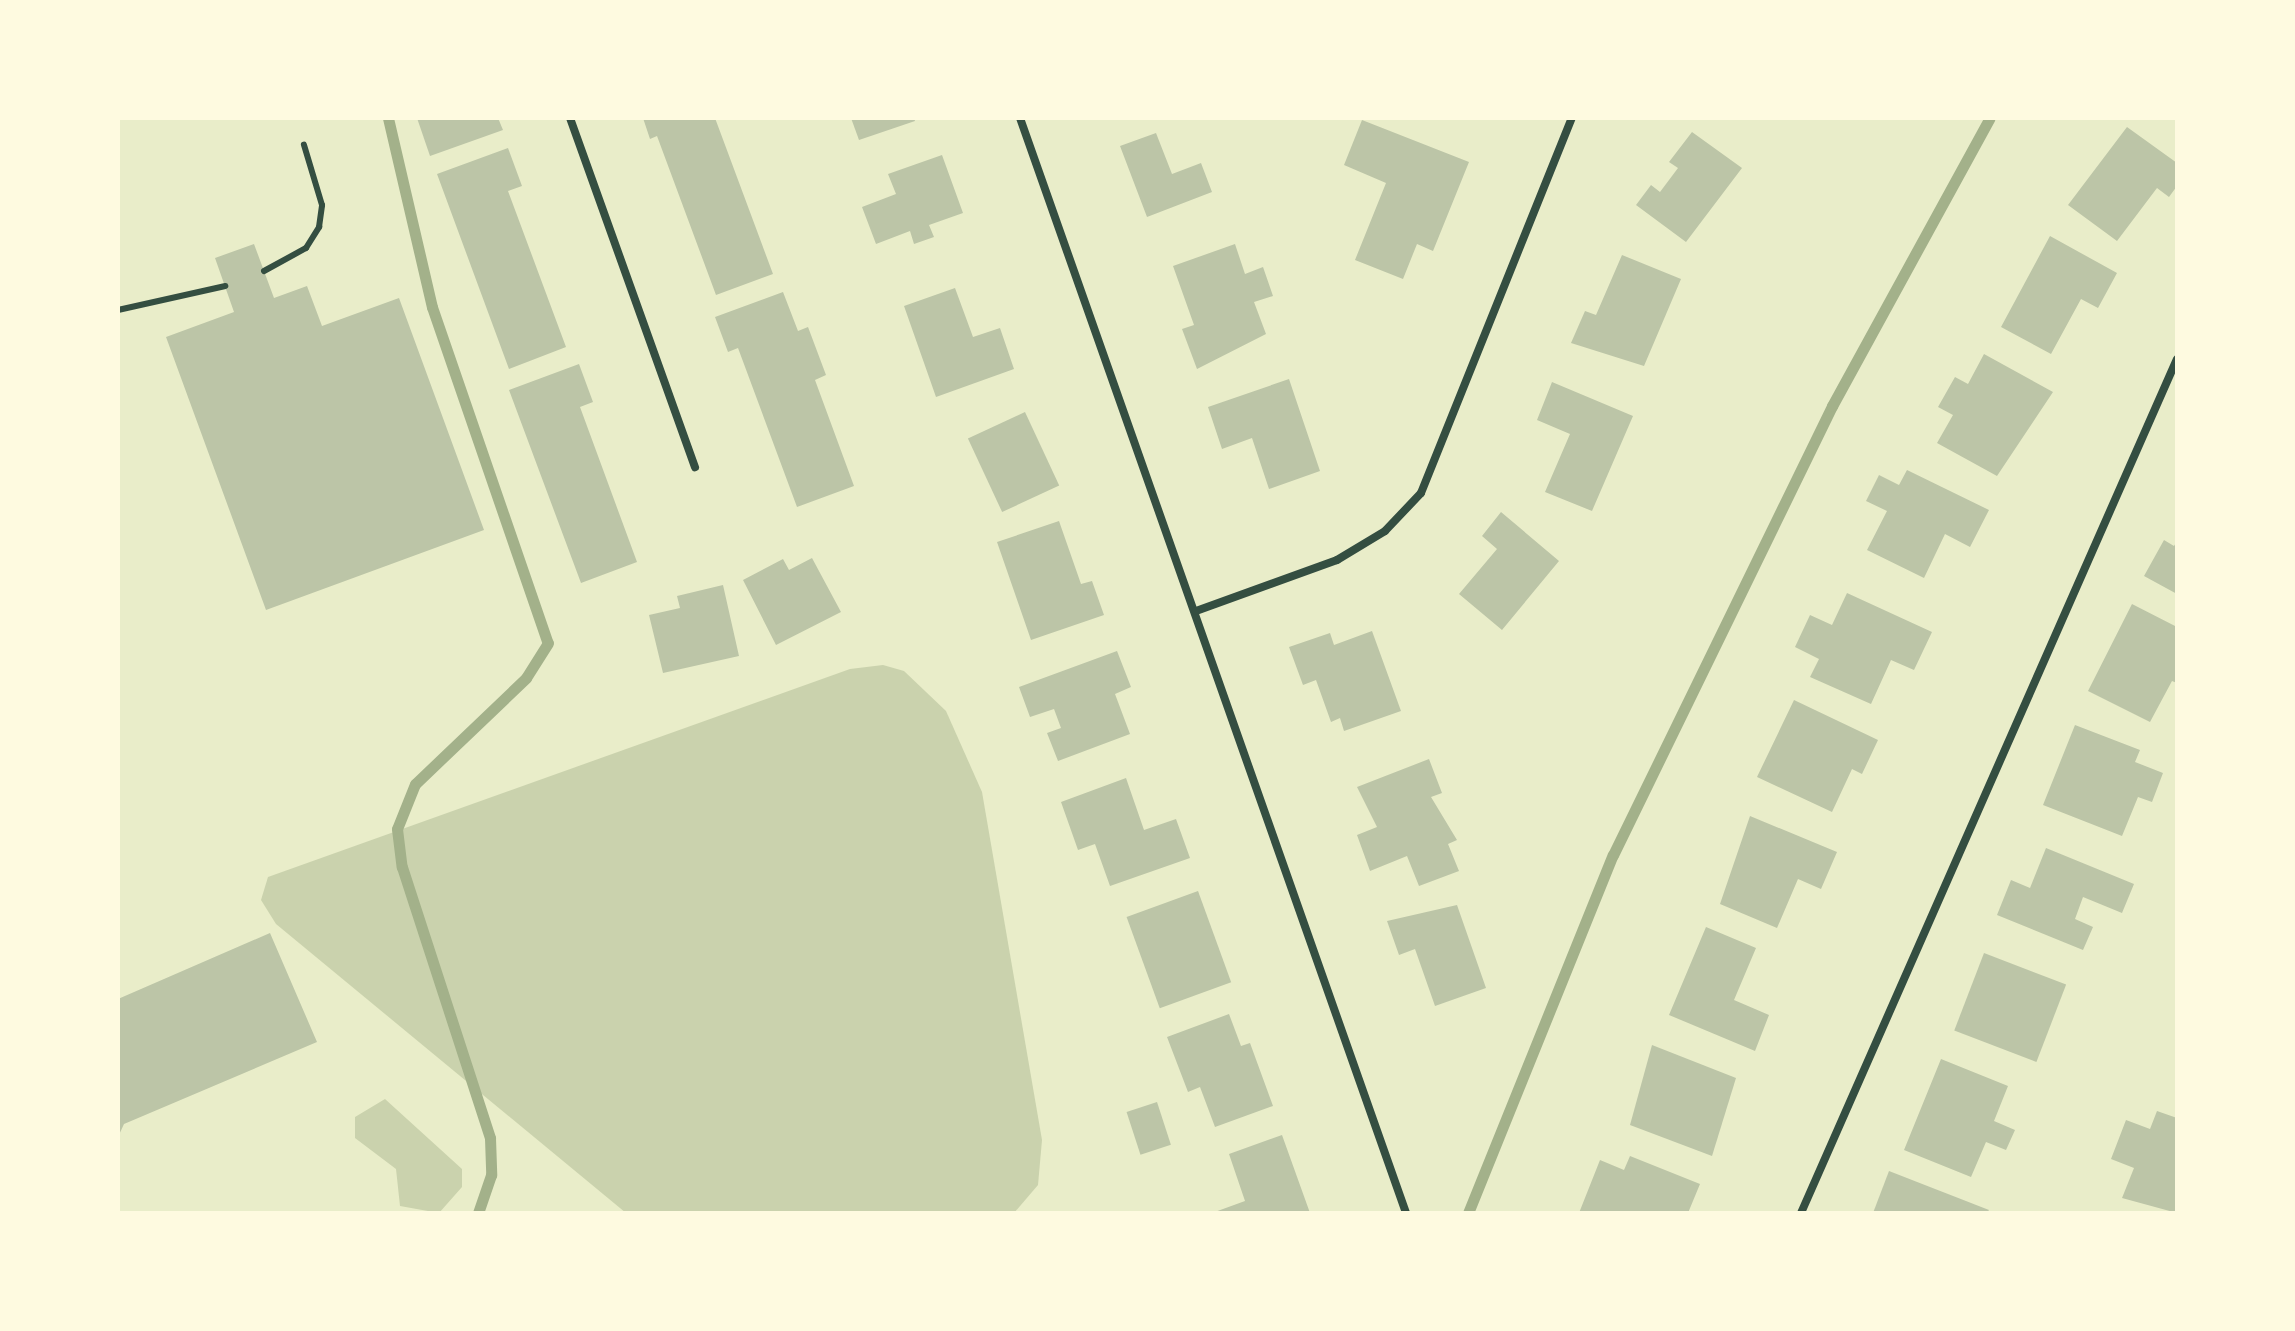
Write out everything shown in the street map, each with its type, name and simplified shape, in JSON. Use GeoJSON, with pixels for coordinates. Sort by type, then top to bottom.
{"type":"FeatureCollection","features":[{"type":"Feature","properties":{"kind":"street"},"geometry":{"type":"LineString","coordinates":[[570,118],[695,467]]}},
{"type":"Feature","properties":{"kind":"street"},"geometry":{"type":"LineString","coordinates":[[1020,118],[1406,1213]]}},
{"type":"Feature","properties":{"kind":"street"},"geometry":{"type":"LineString","coordinates":[[1196,611],[1337,560],[1385,531],[1421,493],[1568,120]]}},
{"type":"Feature","properties":{"kind":"street"},"geometry":{"type":"LineString","coordinates":[[1801,1213],[2177,359]]}},
{"type":"Feature","properties":{"kind":"lane"},"geometry":{"type":"LineString","coordinates":[[264,271],[306,248],[319,227],[322,205],[304,145]]}},
{"type":"Feature","properties":{"kind":"lane"},"geometry":{"type":"LineString","coordinates":[[118,310],[225,286]]}},
{"type":"Feature","properties":{"kind":"green space"},"geometry":{"type":"Polygon","coordinates":[[[883,665],[904,671],[946,711],[982,792],[1042,1140],[1038,1185],[1014,1213],[626,1213],[276,924],[261,900],[268,877],[850,669],[883,665]]]}},
{"type":"Feature","properties":{"kind":"green space"},"geometry":{"type":"Polygon","coordinates":[[[385,1099],[462,1169],[462,1187],[439,1213],[400,1206],[396,1169],[355,1138],[355,1117],[385,1099]]]}},
{"type":"Feature","properties":{"kind":"building"},"geometry":{"type":"Polygon","coordinates":[[[417,118],[498,118],[503,130],[430,156],[417,118]]]}},
{"type":"Feature","properties":{"kind":"building"},"geometry":{"type":"Polygon","coordinates":[[[643,118],[715,118],[773,274],[716,295],[657,136],[650,139],[643,118]]]}},
{"type":"Feature","properties":{"kind":"building"},"geometry":{"type":"Polygon","coordinates":[[[851,118],[914,118],[915,121],[859,140],[851,118]]]}},
{"type":"Feature","properties":{"kind":"building"},"geometry":{"type":"Polygon","coordinates":[[[1362,120],[1469,162],[1433,251],[1417,244],[1403,279],[1355,260],[1386,183],[1344,165],[1362,120]]]}},
{"type":"Feature","properties":{"kind":"building"},"geometry":{"type":"Polygon","coordinates":[[[2127,127],[2177,163],[2177,186],[2169,197],[2157,188],[2117,241],[2068,205],[2127,127]]]}},
{"type":"Feature","properties":{"kind":"building"},"geometry":{"type":"Polygon","coordinates":[[[1692,132],[1742,168],[1686,242],[1636,205],[1651,185],[1660,192],[1678,168],[1669,162],[1692,132]]]}},
{"type":"Feature","properties":{"kind":"building"},"geometry":{"type":"Polygon","coordinates":[[[1156,133],[1172,174],[1201,163],[1212,192],[1147,217],[1120,146],[1156,133]]]}},
{"type":"Feature","properties":{"kind":"building"},"geometry":{"type":"Polygon","coordinates":[[[508,148],[522,186],[508,191],[566,347],[509,369],[437,174],[508,148]]]}},
{"type":"Feature","properties":{"kind":"building"},"geometry":{"type":"Polygon","coordinates":[[[942,155],[963,213],[929,225],[934,237],[914,244],[910,231],[876,244],[862,207],[896,194],[888,174],[942,155]]]}},
{"type":"Feature","properties":{"kind":"building"},"geometry":{"type":"Polygon","coordinates":[[[2050,236],[2117,273],[2098,308],[2081,299],[2051,354],[2001,327],[2050,236]]]}},
{"type":"Feature","properties":{"kind":"building"},"geometry":{"type":"Polygon","coordinates":[[[254,244],[274,298],[307,286],[322,326],[399,298],[484,530],[266,610],[166,337],[234,312],[215,258],[254,244]]]}},
{"type":"Feature","properties":{"kind":"building"},"geometry":{"type":"Polygon","coordinates":[[[1235,244],[1245,274],[1263,267],[1273,296],[1254,302],[1266,334],[1197,369],[1182,329],[1194,325],[1173,266],[1235,244]]]}},
{"type":"Feature","properties":{"kind":"building"},"geometry":{"type":"Polygon","coordinates":[[[1622,255],[1681,279],[1644,366],[1571,343],[1585,311],[1596,315],[1622,255]]]}},
{"type":"Feature","properties":{"kind":"building"},"geometry":{"type":"Polygon","coordinates":[[[955,288],[973,337],[1000,328],[1014,369],[936,397],[904,306],[955,288]]]}},
{"type":"Feature","properties":{"kind":"building"},"geometry":{"type":"Polygon","coordinates":[[[783,292],[798,331],[808,327],[826,375],[815,380],[854,486],[797,507],[738,348],[728,352],[715,317],[783,292]]]}},
{"type":"Feature","properties":{"kind":"building"},"geometry":{"type":"Polygon","coordinates":[[[1984,354],[2053,392],[1997,476],[1937,443],[1953,415],[1938,407],[1955,377],[1968,384],[1984,354]]]}},
{"type":"Feature","properties":{"kind":"building"},"geometry":{"type":"Polygon","coordinates":[[[579,364],[593,402],[580,407],[637,562],[581,583],[509,390],[579,364]]]}},
{"type":"Feature","properties":{"kind":"building"},"geometry":{"type":"Polygon","coordinates":[[[1289,379],[1320,471],[1269,489],[1252,438],[1222,449],[1208,407],[1289,379]]]}},
{"type":"Feature","properties":{"kind":"building"},"geometry":{"type":"Polygon","coordinates":[[[1552,382],[1633,416],[1592,511],[1545,492],[1570,434],[1537,420],[1552,382]]]}},
{"type":"Feature","properties":{"kind":"building"},"geometry":{"type":"Polygon","coordinates":[[[1025,412],[1059,485],[1002,512],[968,439],[1025,412]]]}},
{"type":"Feature","properties":{"kind":"building"},"geometry":{"type":"Polygon","coordinates":[[[1907,470],[1989,510],[1970,547],[1945,534],[1924,578],[1867,550],[1887,511],[1866,501],[1879,475],[1899,485],[1907,470]]]}},
{"type":"Feature","properties":{"kind":"building"},"geometry":{"type":"Polygon","coordinates":[[[1501,512],[1559,561],[1502,630],[1459,594],[1497,549],[1482,536],[1501,512]]]}},
{"type":"Feature","properties":{"kind":"building"},"geometry":{"type":"Polygon","coordinates":[[[1059,521],[1081,584],[1092,581],[1104,615],[1031,640],[997,542],[1059,521]]]}},
{"type":"Feature","properties":{"kind":"building"},"geometry":{"type":"Polygon","coordinates":[[[2164,540],[2174,546],[2177,541],[2177,594],[2144,576],[2164,540]]]}},
{"type":"Feature","properties":{"kind":"building"},"geometry":{"type":"Polygon","coordinates":[[[812,558],[841,612],[776,645],[743,580],[783,559],[789,570],[812,558]]]}},
{"type":"Feature","properties":{"kind":"building"},"geometry":{"type":"Polygon","coordinates":[[[723,585],[739,656],[663,673],[649,615],[680,608],[677,596],[723,585]]]}},
{"type":"Feature","properties":{"kind":"building"},"geometry":{"type":"Polygon","coordinates":[[[1847,593],[1932,632],[1914,670],[1891,660],[1871,704],[1810,677],[1819,659],[1795,647],[1810,615],[1832,625],[1847,593]]]}},
{"type":"Feature","properties":{"kind":"building"},"geometry":{"type":"Polygon","coordinates":[[[2132,604],[2177,627],[2177,683],[2172,681],[2150,722],[2088,691],[2132,604]]]}},
{"type":"Feature","properties":{"kind":"building"},"geometry":{"type":"Polygon","coordinates":[[[1372,631],[1401,711],[1344,731],[1340,718],[1331,722],[1316,680],[1303,685],[1289,647],[1330,633],[1334,645],[1372,631]]]}},
{"type":"Feature","properties":{"kind":"building"},"geometry":{"type":"Polygon","coordinates":[[[1117,651],[1131,687],[1115,694],[1130,734],[1058,761],[1047,733],[1061,728],[1054,709],[1030,717],[1019,687],[1117,651]]]}},
{"type":"Feature","properties":{"kind":"building"},"geometry":{"type":"Polygon","coordinates":[[[1794,700],[1878,740],[1862,774],[1852,769],[1832,812],[1757,777],[1794,700]]]}},
{"type":"Feature","properties":{"kind":"building"},"geometry":{"type":"Polygon","coordinates":[[[2075,725],[2140,750],[2135,762],[2163,773],[2152,802],[2138,797],[2122,836],[2043,805],[2075,725]]]}},
{"type":"Feature","properties":{"kind":"building"},"geometry":{"type":"Polygon","coordinates":[[[1429,759],[1442,793],[1431,797],[1457,840],[1448,844],[1459,871],[1419,886],[1407,856],[1370,871],[1357,835],[1377,827],[1357,787],[1429,759]]]}},
{"type":"Feature","properties":{"kind":"building"},"geometry":{"type":"Polygon","coordinates":[[[1126,778],[1144,830],[1176,819],[1190,858],[1110,886],[1095,844],[1078,850],[1061,802],[1126,778]]]}},
{"type":"Feature","properties":{"kind":"building"},"geometry":{"type":"Polygon","coordinates":[[[1750,816],[1837,852],[1821,889],[1798,879],[1777,928],[1720,904],[1750,816]]]}},
{"type":"Feature","properties":{"kind":"building"},"geometry":{"type":"Polygon","coordinates":[[[2046,848],[2134,884],[2122,913],[2083,897],[2075,919],[2093,927],[2083,950],[1997,915],[2011,880],[2030,888],[2046,848]]]}},
{"type":"Feature","properties":{"kind":"building"},"geometry":{"type":"Polygon","coordinates":[[[1198,891],[1231,982],[1160,1008],[1127,917],[1198,891]]]}},
{"type":"Feature","properties":{"kind":"building"},"geometry":{"type":"Polygon","coordinates":[[[1457,905],[1486,988],[1435,1006],[1415,949],[1399,955],[1387,921],[1457,905]]]}},
{"type":"Feature","properties":{"kind":"building"},"geometry":{"type":"Polygon","coordinates":[[[1706,927],[1756,948],[1734,1000],[1769,1015],[1755,1051],[1669,1015],[1706,927]]]}},
{"type":"Feature","properties":{"kind":"building"},"geometry":{"type":"Polygon","coordinates":[[[270,933],[317,1042],[124,1124],[118,1137],[118,999],[270,933]]]}},
{"type":"Feature","properties":{"kind":"building"},"geometry":{"type":"Polygon","coordinates":[[[1984,953],[2066,985],[2036,1062],[1954,1030],[1984,953]]]}},
{"type":"Feature","properties":{"kind":"building"},"geometry":{"type":"Polygon","coordinates":[[[1229,1014],[1241,1046],[1250,1043],[1273,1106],[1215,1127],[1200,1087],[1188,1092],[1167,1037],[1229,1014]]]}},
{"type":"Feature","properties":{"kind":"building"},"geometry":{"type":"Polygon","coordinates":[[[1652,1045],[1736,1078],[1712,1156],[1630,1125],[1652,1045]]]}},
{"type":"Feature","properties":{"kind":"building"},"geometry":{"type":"Polygon","coordinates":[[[1941,1059],[2008,1086],[1994,1121],[2015,1130],[2006,1150],[1986,1142],[1971,1177],[1904,1150],[1941,1059]]]}},
{"type":"Feature","properties":{"kind":"building"},"geometry":{"type":"Polygon","coordinates":[[[1157,1102],[1171,1145],[1140,1155],[1127,1112],[1157,1102]]]}},
{"type":"Feature","properties":{"kind":"building"},"geometry":{"type":"Polygon","coordinates":[[[2157,1111],[2177,1118],[2177,1213],[2122,1198],[2134,1168],[2111,1159],[2126,1120],[2150,1129],[2157,1111]]]}},
{"type":"Feature","properties":{"kind":"building"},"geometry":{"type":"Polygon","coordinates":[[[1282,1135],[1310,1213],[1212,1213],[1245,1201],[1229,1154],[1282,1135]]]}},
{"type":"Feature","properties":{"kind":"building"},"geometry":{"type":"Polygon","coordinates":[[[1630,1156],[1700,1184],[1688,1213],[1579,1213],[1600,1160],[1624,1170],[1630,1156]]]}},
{"type":"Feature","properties":{"kind":"building"},"geometry":{"type":"Polygon","coordinates":[[[1889,1171],[1989,1210],[1987,1213],[1873,1213],[1889,1171]]]}},
{"type":"Feature","properties":{"kind":"waterway"},"geometry":{"type":"LineString","coordinates":[[388,118],[432,307],[548,643],[526,678],[415,784],[397,829],[402,867],[490,1138],[491,1175],[478,1213]]}},
{"type":"Feature","properties":{"kind":"waterway"},"geometry":{"type":"LineString","coordinates":[[1468,1213],[1613,855],[1832,406],[1990,118]]}}]}
